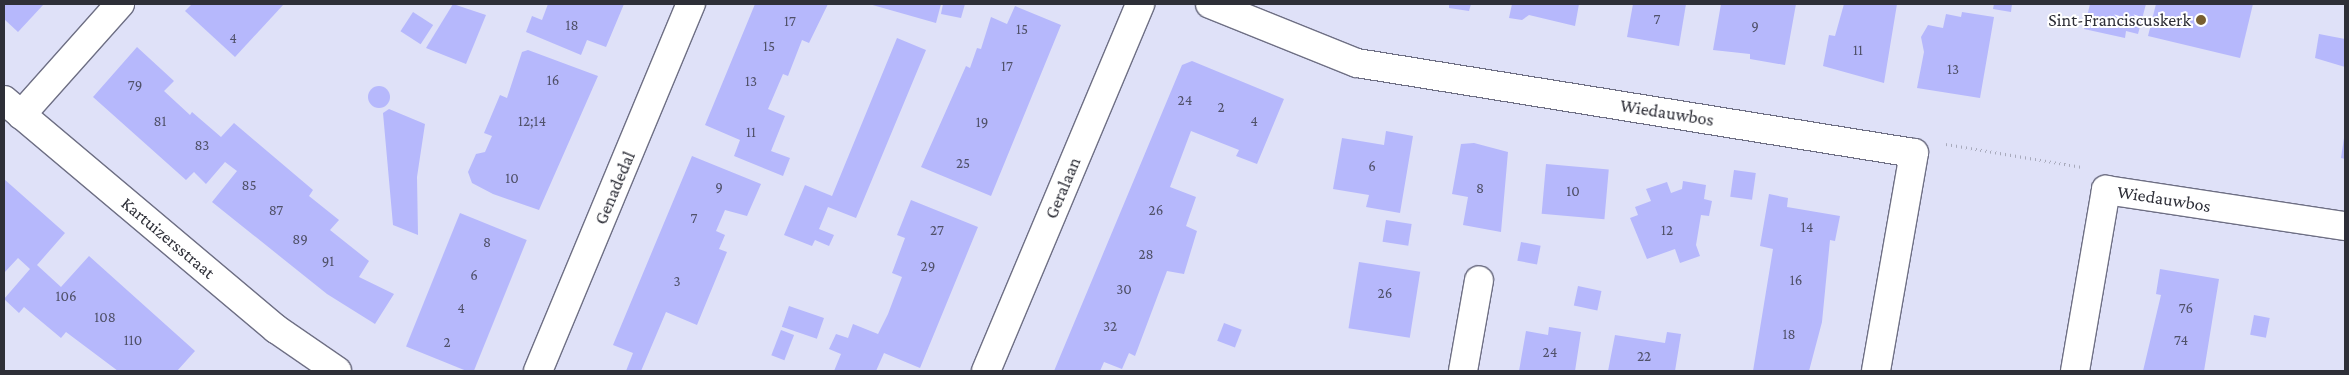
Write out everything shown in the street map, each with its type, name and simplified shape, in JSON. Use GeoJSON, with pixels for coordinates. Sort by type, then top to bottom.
{"type":"FeatureCollection","features":[{"type":"Feature","properties":{"kind":"street"},"geometry":{"type":"LineString","coordinates":[[12,107],[120,4]]}},
{"type":"Feature","properties":{"kind":"street","name":"Genadedal"},"geometry":{"type":"LineString","coordinates":[[538,371],[692,4]]}},
{"type":"Feature","properties":{"kind":"street","name":"Geralaan"},"geometry":{"type":"LineString","coordinates":[[986,371],[1140,4]]}},
{"type":"Feature","properties":{"kind":"street","name":"Wiedauwbos"},"geometry":{"type":"LineString","coordinates":[[1210,4],[1357,62],[1914,153]]}},
{"type":"Feature","properties":{"kind":"street","name":"Kartuizersstraat"},"geometry":{"type":"LineString","coordinates":[[12,107],[276,329],[337,371]]}},
{"type":"Feature","properties":{"kind":"street"},"geometry":{"type":"LineString","coordinates":[[1876,371],[1914,153]]}},
{"type":"Feature","properties":{"kind":"street","name":"Wiedauwbos"},"geometry":{"type":"LineString","coordinates":[[2075,371],[2106,190],[2345,226]]}},
{"type":"Feature","properties":{"kind":"street"},"geometry":{"type":"LineString","coordinates":[[1463,371],[1479,280]]}},
{"type":"Feature","properties":{"kind":"path"},"geometry":{"type":"LineString","coordinates":[[1914,153],[1926,141],[2085,168],[2106,190]]}},
{"type":"Feature","properties":{"kind":"building"},"geometry":{"type":"Polygon","coordinates":[[[4,4],[44,4],[18,32],[4,19],[4,4]]]}},
{"type":"Feature","properties":{"kind":"building"},"geometry":{"type":"Polygon","coordinates":[[[192,4],[284,4],[235,57],[185,11],[192,4]]]}},
{"type":"Feature","properties":{"kind":"building"},"geometry":{"type":"Polygon","coordinates":[[[453,4],[486,15],[466,64],[426,48],[453,4]]]}},
{"type":"Feature","properties":{"kind":"building"},"geometry":{"type":"Polygon","coordinates":[[[548,4],[624,4],[606,47],[587,40],[581,55],[526,32],[532,16],[542,20],[548,4]]]}},
{"type":"Feature","properties":{"kind":"building"},"geometry":{"type":"Polygon","coordinates":[[[755,4],[828,4],[809,43],[802,40],[788,76],[783,74],[768,109],[785,116],[771,151],[790,158],[783,176],[734,156],[740,140],[705,125],[755,4]]]}},
{"type":"Feature","properties":{"kind":"building"},"geometry":{"type":"Polygon","coordinates":[[[869,4],[941,4],[936,23],[869,4]]]}},
{"type":"Feature","properties":{"kind":"building"},"geometry":{"type":"Polygon","coordinates":[[[943,4],[965,4],[961,18],[941,14],[943,4]]]}},
{"type":"Feature","properties":{"kind":"building"},"geometry":{"type":"Polygon","coordinates":[[[1449,4],[1471,4],[1469,11],[1449,8],[1449,4]]]}},
{"type":"Feature","properties":{"kind":"building"},"geometry":{"type":"Polygon","coordinates":[[[1512,4],[1579,4],[1575,26],[1529,15],[1522,20],[1509,18],[1512,4]]]}},
{"type":"Feature","properties":{"kind":"building"},"geometry":{"type":"Polygon","coordinates":[[[1633,4],[1686,4],[1679,46],[1627,37],[1633,4]]]}},
{"type":"Feature","properties":{"kind":"building"},"geometry":{"type":"Polygon","coordinates":[[[1721,4],[1796,4],[1785,65],[1750,59],[1750,54],[1713,50],[1721,4]]]}},
{"type":"Feature","properties":{"kind":"building"},"geometry":{"type":"Polygon","coordinates":[[[1844,4],[1897,4],[1884,83],[1823,66],[1829,35],[1835,36],[1844,4]]]}},
{"type":"Feature","properties":{"kind":"building"},"geometry":{"type":"Polygon","coordinates":[[[1994,4],[2012,4],[2011,12],[1993,9],[1994,4]]]}},
{"type":"Feature","properties":{"kind":"building"},"geometry":{"type":"Polygon","coordinates":[[[2090,4],[2146,4],[2138,34],[2126,31],[2125,38],[2084,29],[2090,4]]]}},
{"type":"Feature","properties":{"kind":"building","name":"Sint-Franciscuskerk"},"geometry":{"type":"Polygon","coordinates":[[[2156,4],[2253,4],[2240,58],[2148,36],[2156,4]]]}},
{"type":"Feature","properties":{"kind":"building"},"geometry":{"type":"Polygon","coordinates":[[[1015,6],[1061,25],[991,196],[921,167],[966,66],[970,68],[977,48],[981,49],[991,17],[1007,24],[1015,6]]]}},
{"type":"Feature","properties":{"kind":"building"},"geometry":{"type":"Polygon","coordinates":[[[413,12],[433,25],[421,44],[400,31],[413,12]]]}},
{"type":"Feature","properties":{"kind":"building"},"geometry":{"type":"Polygon","coordinates":[[[1962,12],[1994,17],[1980,98],[1917,88],[1924,52],[1921,37],[1928,25],[1943,28],[1946,14],[1961,17],[1962,12]]]}},
{"type":"Feature","properties":{"kind":"building"},"geometry":{"type":"Polygon","coordinates":[[[2319,34],[2345,39],[2345,67],[2315,58],[2319,34]]]}},
{"type":"Feature","properties":{"kind":"building"},"geometry":{"type":"Polygon","coordinates":[[[897,38],[926,50],[856,218],[828,207],[819,229],[834,235],[829,246],[815,240],[812,246],[784,235],[805,185],[832,196],[897,38]]]}},
{"type":"Feature","properties":{"kind":"building"},"geometry":{"type":"Polygon","coordinates":[[[137,47],[174,81],[164,91],[190,115],[192,112],[221,137],[234,123],[313,190],[309,196],[339,220],[330,230],[369,261],[359,277],[394,294],[375,324],[327,294],[212,202],[237,171],[225,162],[206,184],[194,172],[186,180],[93,97],[137,47]]]}},
{"type":"Feature","properties":{"kind":"building"},"geometry":{"type":"Polygon","coordinates":[[[528,50],[598,76],[539,210],[493,194],[472,183],[468,172],[476,154],[485,152],[492,136],[484,133],[500,95],[507,98],[522,52],[528,50]]]}},
{"type":"Feature","properties":{"kind":"building"},"geometry":{"type":"Polygon","coordinates":[[[1192,61],[1284,99],[1257,164],[1236,156],[1239,150],[1191,131],[1170,187],[1196,197],[1186,226],[1197,231],[1184,274],[1167,271],[1135,356],[1129,353],[1122,369],[1104,362],[1100,371],[1054,371],[1182,65],[1192,61]]]}},
{"type":"Feature","properties":{"kind":"building"},"geometry":{"type":"Polygon","coordinates":[[[379,86],[387,89],[390,97],[387,105],[379,108],[371,105],[368,97],[371,89],[379,86]]]}},
{"type":"Feature","properties":{"kind":"building"},"geometry":{"type":"Polygon","coordinates":[[[389,109],[425,124],[417,177],[418,235],[393,225],[383,113],[389,109]]]}},
{"type":"Feature","properties":{"kind":"building"},"geometry":{"type":"Polygon","coordinates":[[[1386,131],[1413,136],[1400,213],[1366,207],[1369,195],[1333,189],[1342,138],[1384,145],[1386,131]]]}},
{"type":"Feature","properties":{"kind":"building"},"geometry":{"type":"Polygon","coordinates":[[[2345,138],[2345,159],[2341,158],[2345,138]]]}},
{"type":"Feature","properties":{"kind":"building"},"geometry":{"type":"Polygon","coordinates":[[[1474,143],[1508,152],[1501,232],[1463,225],[1468,197],[1452,194],[1461,144],[1474,143]]]}},
{"type":"Feature","properties":{"kind":"building"},"geometry":{"type":"Polygon","coordinates":[[[692,156],[761,184],[747,216],[725,210],[716,231],[725,235],[719,249],[727,252],[697,325],[666,312],[641,371],[626,371],[633,353],[613,345],[692,156]]]}},
{"type":"Feature","properties":{"kind":"building"},"geometry":{"type":"Polygon","coordinates":[[[1546,164],[1609,169],[1604,219],[1542,214],[1546,164]]]}},
{"type":"Feature","properties":{"kind":"building"},"geometry":{"type":"Polygon","coordinates":[[[1734,170],[1756,173],[1752,200],[1730,197],[1734,170]]]}},
{"type":"Feature","properties":{"kind":"building"},"geometry":{"type":"Polygon","coordinates":[[[4,179],[65,233],[37,265],[61,287],[89,256],[195,351],[177,371],[118,371],[66,332],[61,338],[24,307],[19,313],[4,299],[30,269],[18,258],[4,273],[4,179]]]}},
{"type":"Feature","properties":{"kind":"building"},"geometry":{"type":"Polygon","coordinates":[[[1683,181],[1706,185],[1704,199],[1712,201],[1709,216],[1701,215],[1696,245],[1700,256],[1680,263],[1675,249],[1647,259],[1630,218],[1638,215],[1635,207],[1651,201],[1646,189],[1667,182],[1671,193],[1682,189],[1683,181]]]}},
{"type":"Feature","properties":{"kind":"building"},"geometry":{"type":"Polygon","coordinates":[[[1769,194],[1788,198],[1787,207],[1840,216],[1835,241],[1830,240],[1822,322],[1809,371],[1753,371],[1773,249],[1760,246],[1769,194]]]}},
{"type":"Feature","properties":{"kind":"building"},"geometry":{"type":"Polygon","coordinates":[[[911,200],[978,227],[920,368],[884,353],[876,371],[834,371],[841,354],[829,349],[836,334],[848,338],[853,324],[878,334],[888,314],[902,277],[892,273],[905,238],[897,235],[911,200]]]}},
{"type":"Feature","properties":{"kind":"building"},"geometry":{"type":"Polygon","coordinates":[[[460,213],[527,240],[474,371],[467,371],[406,347],[460,213]]]}},
{"type":"Feature","properties":{"kind":"building"},"geometry":{"type":"Polygon","coordinates":[[[1386,220],[1412,224],[1408,246],[1383,242],[1386,220]]]}},
{"type":"Feature","properties":{"kind":"building"},"geometry":{"type":"Polygon","coordinates":[[[1521,242],[1541,246],[1537,264],[1517,261],[1521,242]]]}},
{"type":"Feature","properties":{"kind":"building"},"geometry":{"type":"Polygon","coordinates":[[[1359,262],[1420,272],[1410,338],[1349,328],[1359,262]]]}},
{"type":"Feature","properties":{"kind":"building"},"geometry":{"type":"Polygon","coordinates":[[[2160,269],[2219,279],[2204,371],[2143,371],[2161,295],[2156,294],[2160,269]]]}},
{"type":"Feature","properties":{"kind":"building"},"geometry":{"type":"Polygon","coordinates":[[[1578,286],[1601,291],[1597,311],[1574,306],[1578,286]]]}},
{"type":"Feature","properties":{"kind":"building"},"geometry":{"type":"Polygon","coordinates":[[[789,306],[824,318],[817,339],[782,327],[789,306]]]}},
{"type":"Feature","properties":{"kind":"building"},"geometry":{"type":"Polygon","coordinates":[[[2254,315],[2270,318],[2266,338],[2250,335],[2254,315]]]}},
{"type":"Feature","properties":{"kind":"building"},"geometry":{"type":"Polygon","coordinates":[[[1224,323],[1242,330],[1235,348],[1217,341],[1224,323]]]}},
{"type":"Feature","properties":{"kind":"building"},"geometry":{"type":"Polygon","coordinates":[[[1549,327],[1581,332],[1575,371],[1519,371],[1526,331],[1548,335],[1549,327]]]}},
{"type":"Feature","properties":{"kind":"building"},"geometry":{"type":"Polygon","coordinates":[[[781,330],[794,335],[784,360],[771,355],[781,330]]]}},
{"type":"Feature","properties":{"kind":"building"},"geometry":{"type":"Polygon","coordinates":[[[1667,332],[1681,334],[1675,371],[1608,371],[1615,335],[1665,343],[1667,332]]]}},
{"type":"Feature","properties":{"kind":"place","name":"Sint-Franciscuskerk"},"geometry":{"type":"Point","coordinates":[2201,20]}}]}
